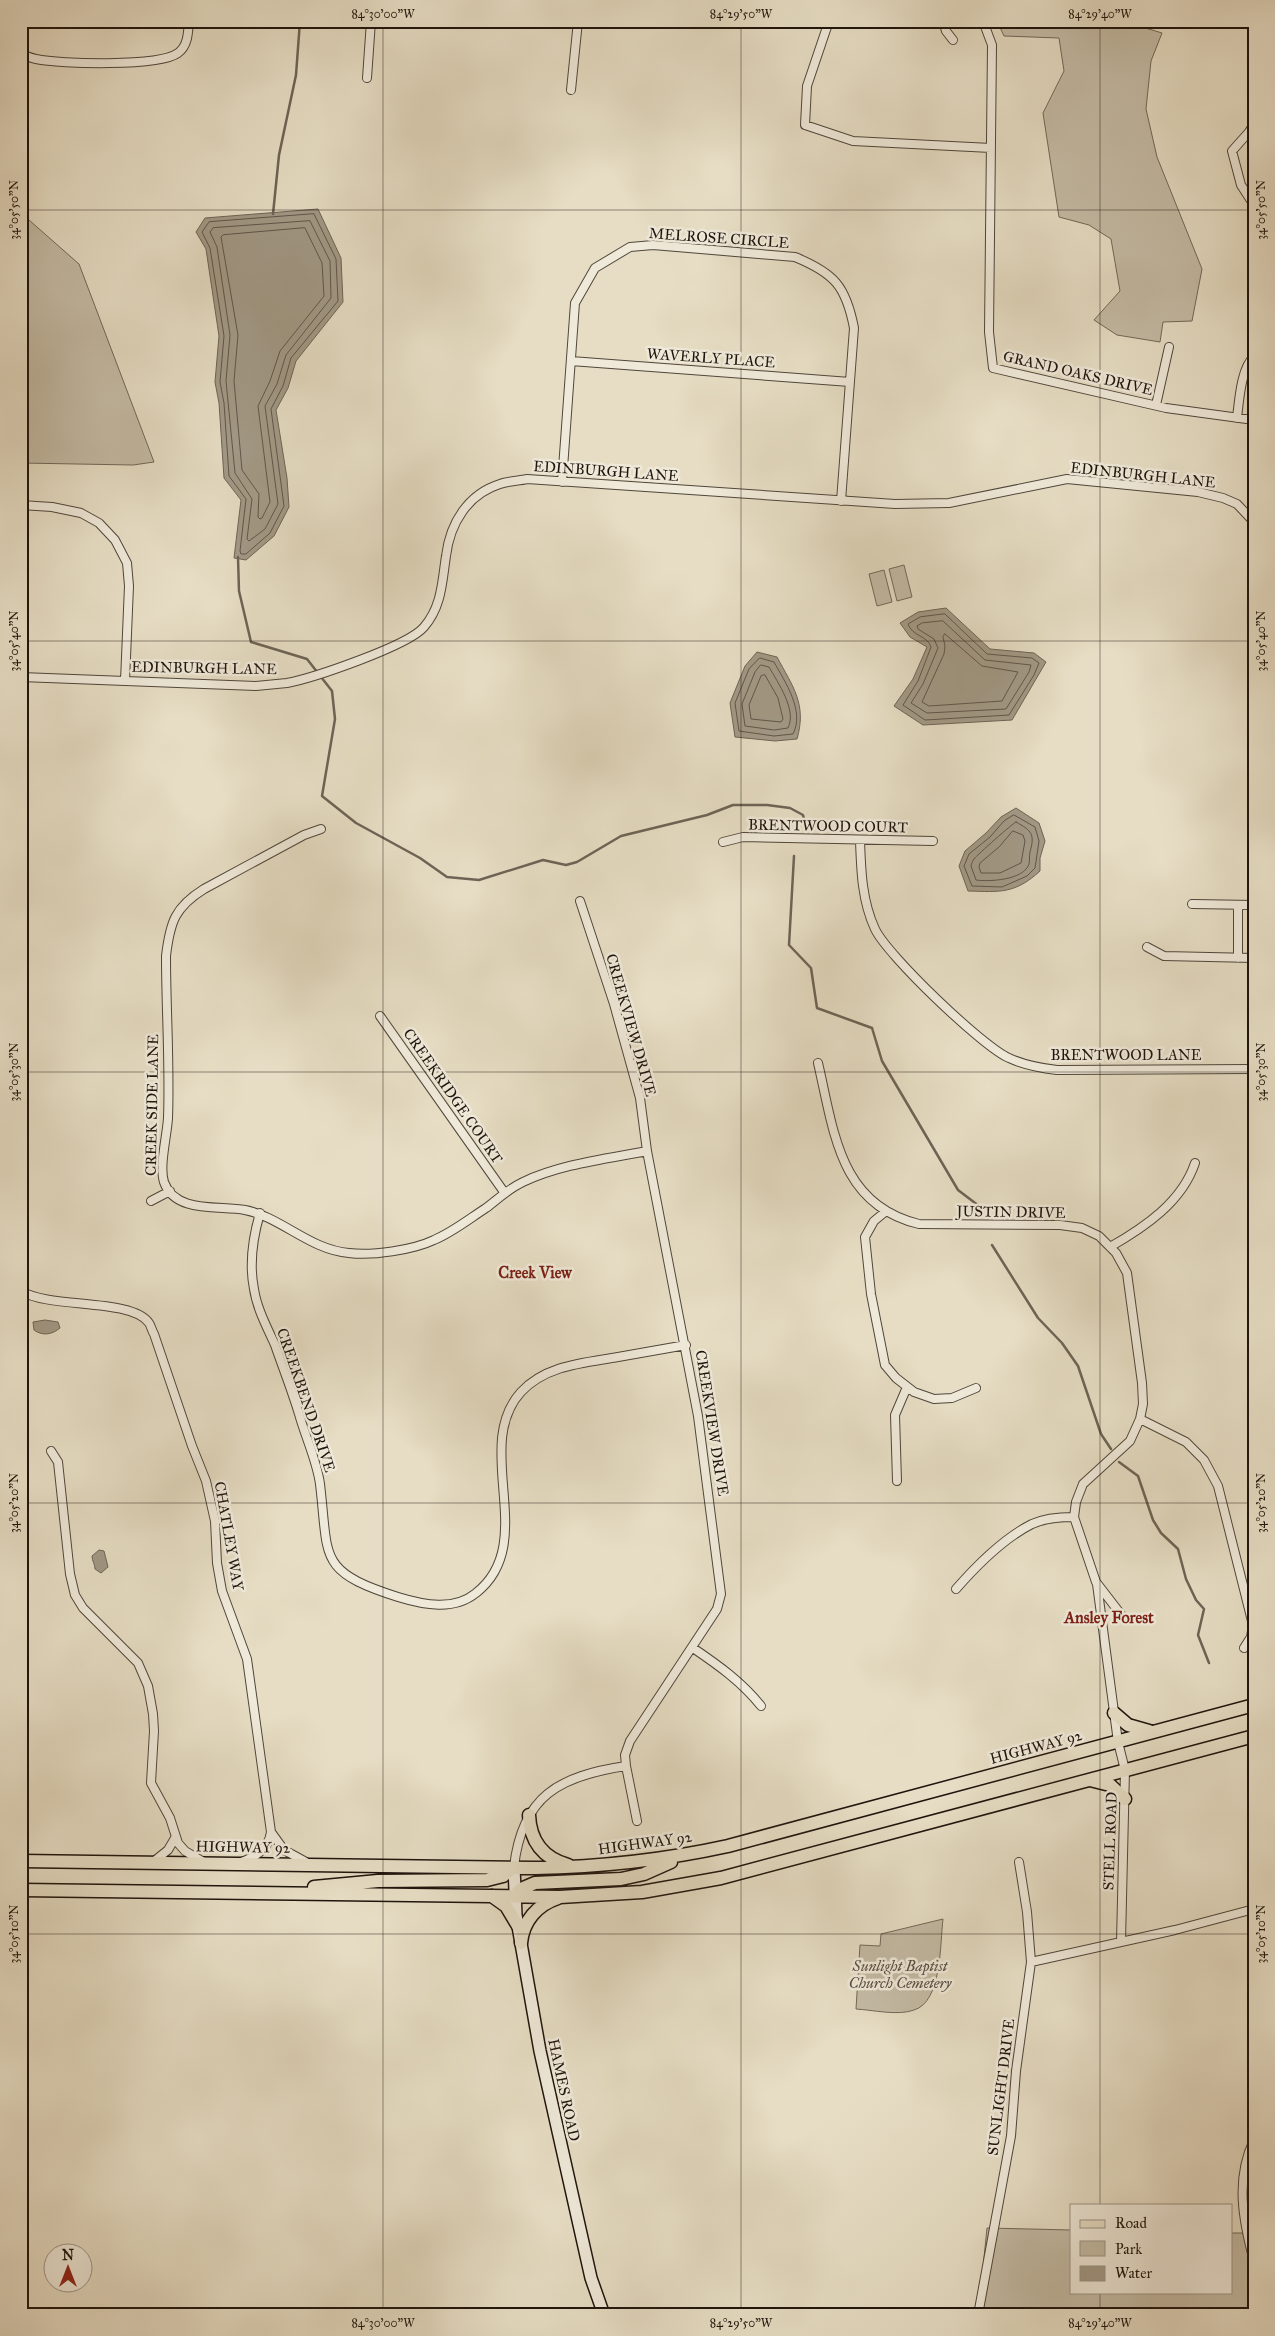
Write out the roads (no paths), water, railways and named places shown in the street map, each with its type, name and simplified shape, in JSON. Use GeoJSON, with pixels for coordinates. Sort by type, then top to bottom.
{"type":"FeatureCollection","features":[{"type":"Feature","properties":{"kind":"main road","name":"HIGHWAY 92"},"geometry":{"type":"LineString","coordinates":[[21,1861],[578,1868],[633,1864],[682,1856],[747,1841],[1254,1705]]}},
{"type":"Feature","properties":{"kind":"main road"},"geometry":{"type":"LineString","coordinates":[[1114,1713],[1122,1722],[1135,1729],[1159,1731]]}},
{"type":"Feature","properties":{"kind":"main road"},"geometry":{"type":"LineString","coordinates":[[21,1890],[560,1897],[625,1894],[692,1884],[1254,1736]]}},
{"type":"Feature","properties":{"kind":"main road"},"geometry":{"type":"LineString","coordinates":[[1088,1780],[1110,1785],[1125,1799]]}},
{"type":"Feature","properties":{"kind":"main road"},"geometry":{"type":"LineString","coordinates":[[529,1815],[531,1830],[539,1848],[554,1860],[578,1868]]}},
{"type":"Feature","properties":{"kind":"main road"},"geometry":{"type":"LineString","coordinates":[[514,1896],[525,1886],[539,1882],[595,1881],[631,1877],[656,1869],[682,1856]]}},
{"type":"Feature","properties":{"kind":"main road"},"geometry":{"type":"LineString","coordinates":[[295,1893],[313,1887],[349,1882],[487,1880],[503,1876],[514,1867]]}},
{"type":"Feature","properties":{"kind":"main road"},"geometry":{"type":"LineString","coordinates":[[492,1896],[511,1912],[518,1926]]}},
{"type":"Feature","properties":{"kind":"main road"},"geometry":{"type":"LineString","coordinates":[[520,1943],[523,1930],[530,1916],[547,1902],[560,1897]]}},
{"type":"Feature","properties":{"kind":"street"},"geometry":{"type":"LineString","coordinates":[[21,54],[33,59],[76,63],[151,60],[176,54],[181,50],[188,37],[189,21]]}},
{"type":"Feature","properties":{"kind":"street"},"geometry":{"type":"LineString","coordinates":[[367,78],[371,21]]}},
{"type":"Feature","properties":{"kind":"street"},"geometry":{"type":"LineString","coordinates":[[571,90],[578,21]]}},
{"type":"Feature","properties":{"kind":"street"},"geometry":{"type":"LineString","coordinates":[[829,21],[807,86],[805,125],[853,141],[991,148]]}},
{"type":"Feature","properties":{"kind":"street"},"geometry":{"type":"LineString","coordinates":[[943,21],[946,31],[953,40]]}},
{"type":"Feature","properties":{"kind":"street","name":"GRAND OAKS DRIVE"},"geometry":{"type":"LineString","coordinates":[[983,21],[992,45],[989,332],[993,368],[1156,405],[1254,420]]}},
{"type":"Feature","properties":{"kind":"street"},"geometry":{"type":"LineString","coordinates":[[1254,124],[1232,151],[1241,185],[1254,205]]}},
{"type":"Feature","properties":{"kind":"street","name":"MELROSE CIRCLE"},"geometry":{"type":"LineString","coordinates":[[562,482],[575,303],[595,268],[630,247],[653,245],[795,257],[822,270],[841,288],[849,302],[854,328],[841,500]]}},
{"type":"Feature","properties":{"kind":"street"},"geometry":{"type":"LineString","coordinates":[[1156,405],[1169,347]]}},
{"type":"Feature","properties":{"kind":"street"},"geometry":{"type":"LineString","coordinates":[[1237,418],[1247,364],[1254,357]]}},
{"type":"Feature","properties":{"kind":"street","name":"WAVERLY PLACE"},"geometry":{"type":"LineString","coordinates":[[571,361],[850,382]]}},
{"type":"Feature","properties":{"kind":"street","name":"EDINBURGH LANE"},"geometry":{"type":"LineString","coordinates":[[21,677],[256,686],[288,682],[346,665],[397,644],[423,629],[436,610],[442,589],[446,554],[452,528],[463,510],[481,493],[501,484],[527,479],[895,504],[949,504],[1067,479],[1198,492],[1223,498],[1237,504],[1254,522]]}},
{"type":"Feature","properties":{"kind":"street"},"geometry":{"type":"LineString","coordinates":[[21,505],[52,507],[81,513],[99,523],[115,540],[127,563],[125,681]]}},
{"type":"Feature","properties":{"kind":"street","name":"CREEK SIDE LANE"},"geometry":{"type":"LineString","coordinates":[[321,829],[304,836],[189,898],[172,920],[168,932],[166,956],[168,1118],[163,1171],[164,1182],[176,1198],[194,1206],[260,1213],[287,1229],[335,1251],[360,1254],[418,1246],[434,1240],[481,1211],[504,1192],[546,1173],[647,1151]]}},
{"type":"Feature","properties":{"kind":"street","name":"BRENTWOOD COURT"},"geometry":{"type":"LineString","coordinates":[[723,842],[743,837],[933,841]]}},
{"type":"Feature","properties":{"kind":"street","name":"BRENTWOOD LANE"},"geometry":{"type":"LineString","coordinates":[[860,840],[861,878],[868,910],[876,931],[891,951],[922,985],[984,1042],[1007,1058],[1034,1067],[1056,1070],[1254,1069]]}},
{"type":"Feature","properties":{"kind":"street","name":"CREEKVIEW DRIVE"},"geometry":{"type":"LineString","coordinates":[[580,901],[634,1073],[647,1151],[686,1345],[705,1458],[721,1594],[717,1610],[630,1741],[625,1755],[626,1766]]}},
{"type":"Feature","properties":{"kind":"street"},"geometry":{"type":"LineString","coordinates":[[1192,904],[1254,905]]}},
{"type":"Feature","properties":{"kind":"street"},"geometry":{"type":"LineString","coordinates":[[1238,904],[1238,958]]}},
{"type":"Feature","properties":{"kind":"street"},"geometry":{"type":"LineString","coordinates":[[1147,947],[1164,956],[1254,958]]}},
{"type":"Feature","properties":{"kind":"street","name":"CREEKRIDGE COURT"},"geometry":{"type":"LineString","coordinates":[[380,1016],[504,1192]]}},
{"type":"Feature","properties":{"kind":"street","name":"JUSTIN DRIVE"},"geometry":{"type":"LineString","coordinates":[[818,1063],[839,1153],[850,1173],[868,1198],[885,1212],[900,1220],[920,1224],[1060,1225],[1082,1228],[1099,1236],[1110,1247],[1127,1273],[1142,1383],[1143,1404],[1140,1419],[1130,1441],[1083,1484],[1076,1502],[1074,1517]]}},
{"type":"Feature","properties":{"kind":"street"},"geometry":{"type":"LineString","coordinates":[[1110,1247],[1130,1235],[1178,1197],[1190,1179],[1195,1163]]}},
{"type":"Feature","properties":{"kind":"street"},"geometry":{"type":"LineString","coordinates":[[151,1201],[170,1191]]}},
{"type":"Feature","properties":{"kind":"street"},"geometry":{"type":"LineString","coordinates":[[885,1212],[874,1220],[865,1237],[871,1294],[885,1365],[907,1387],[934,1399],[952,1398],[976,1388]]}},
{"type":"Feature","properties":{"kind":"street","name":"CREEKBEND DRIVE"},"geometry":{"type":"LineString","coordinates":[[260,1213],[252,1248],[253,1287],[293,1396],[317,1471],[326,1547],[333,1561],[349,1579],[403,1598],[420,1603],[451,1605],[469,1599],[490,1581],[503,1555],[505,1523],[503,1435],[514,1400],[527,1387],[543,1376],[572,1365],[686,1345]]}},
{"type":"Feature","properties":{"kind":"street","name":"CHATLEY WAY"},"geometry":{"type":"LineString","coordinates":[[21,1291],[44,1300],[127,1310],[148,1322],[206,1480],[215,1520],[217,1563],[222,1591],[247,1659],[271,1832]]}},
{"type":"Feature","properties":{"kind":"street"},"geometry":{"type":"LineString","coordinates":[[897,1481],[895,1415],[907,1387]]}},
{"type":"Feature","properties":{"kind":"street"},"geometry":{"type":"LineString","coordinates":[[1140,1419],[1186,1442],[1204,1460],[1218,1486],[1253,1625],[1251,1637],[1244,1648]]}},
{"type":"Feature","properties":{"kind":"street"},"geometry":{"type":"LineString","coordinates":[[51,1451],[58,1462],[70,1574],[75,1595],[84,1608],[138,1663],[148,1686],[154,1731],[151,1783],[170,1818],[175,1838],[185,1852],[205,1863]]}},
{"type":"Feature","properties":{"kind":"street"},"geometry":{"type":"LineString","coordinates":[[956,1588],[982,1559],[1033,1524],[1056,1517],[1074,1517],[1096,1582],[1118,1742]]}},
{"type":"Feature","properties":{"kind":"street"},"geometry":{"type":"LineString","coordinates":[[1096,1582],[1123,1617]]}},
{"type":"Feature","properties":{"kind":"street"},"geometry":{"type":"LineString","coordinates":[[692,1648],[735,1679],[751,1693],[761,1706]]}},
{"type":"Feature","properties":{"kind":"street","name":"STELL ROAD"},"geometry":{"type":"LineString","coordinates":[[1118,1742],[1125,1770],[1121,1942]]}},
{"type":"Feature","properties":{"kind":"street"},"geometry":{"type":"LineString","coordinates":[[514,1867],[517,1844],[529,1815],[543,1796],[566,1781],[601,1770],[626,1766],[637,1821]]}},
{"type":"Feature","properties":{"kind":"street"},"geometry":{"type":"LineString","coordinates":[[236,1863],[260,1852],[268,1842],[271,1832]]}},
{"type":"Feature","properties":{"kind":"street"},"geometry":{"type":"LineString","coordinates":[[271,1832],[284,1850],[310,1864]]}},
{"type":"Feature","properties":{"kind":"street"},"geometry":{"type":"LineString","coordinates":[[152,1862],[163,1855],[175,1838]]}},
{"type":"Feature","properties":{"kind":"street","name":"SUNLIGHT DRIVE"},"geometry":{"type":"LineString","coordinates":[[978,2315],[1011,2136],[1016,2071],[1031,1962],[1027,1912],[1019,1862]]}},
{"type":"Feature","properties":{"kind":"street","name":"HAMES ROAD"},"geometry":{"type":"LineString","coordinates":[[514,1867],[514,1896],[520,1943],[553,2114],[591,2278],[604,2315]]}},
{"type":"Feature","properties":{"kind":"street"},"geometry":{"type":"LineString","coordinates":[[1031,1962],[1254,1909]]}},
{"type":"Feature","properties":{"kind":"street"},"geometry":{"type":"LineString","coordinates":[[1254,2140],[1245,2165],[1242,2184],[1244,2224],[1254,2260]]}},
{"type":"Feature","properties":{"kind":"water"},"geometry":{"type":"Polygon","coordinates":[[[318,209],[341,258],[343,302],[296,361],[288,388],[276,410],[287,478],[289,507],[274,536],[246,560],[234,558],[241,500],[224,478],[219,403],[215,382],[219,336],[206,249],[196,232],[205,218],[318,209]]]}},
{"type":"Feature","properties":{"kind":"water"},"geometry":{"type":"Polygon","coordinates":[[[946,608],[990,649],[1034,653],[1046,662],[1012,720],[923,725],[894,706],[913,679],[927,647],[910,637],[900,623],[918,612],[946,608]]]}},
{"type":"Feature","properties":{"kind":"water"},"geometry":{"type":"Polygon","coordinates":[[[757,652],[777,657],[793,687],[797,696],[800,716],[797,739],[775,741],[735,737],[730,703],[745,666],[757,652]]]}},
{"type":"Feature","properties":{"kind":"water"},"geometry":{"type":"Polygon","coordinates":[[[1016,808],[1039,823],[1045,841],[1040,858],[1040,871],[1031,879],[1015,888],[989,892],[968,891],[959,866],[965,851],[1001,817],[1016,808]]]}},
{"type":"Feature","properties":{"kind":"water"},"geometry":{"type":"Polygon","coordinates":[[[45,1320],[58,1322],[60,1328],[47,1334],[34,1330],[33,1322],[45,1320]]]}},
{"type":"Feature","properties":{"kind":"water"},"geometry":{"type":"Polygon","coordinates":[[[99,1550],[104,1551],[108,1567],[101,1573],[95,1569],[92,1558],[99,1550]]]}},
{"type":"Feature","properties":{"kind":"waterway"},"geometry":{"type":"LineString","coordinates":[[273,214],[279,155],[296,75],[300,21]]}},
{"type":"Feature","properties":{"kind":"waterway"},"geometry":{"type":"LineString","coordinates":[[238,557],[239,591],[251,642],[307,659],[332,691],[335,719],[322,796],[356,823],[420,858],[447,877],[479,880],[543,860],[566,865],[577,862],[621,836],[707,815],[733,805],[767,805],[790,808],[803,815],[804,819]]}},
{"type":"Feature","properties":{"kind":"waterway"},"geometry":{"type":"LineString","coordinates":[[794,856],[789,945],[811,968],[817,1008],[872,1028],[882,1061],[958,1190],[983,1209]]}},
{"type":"Feature","properties":{"kind":"waterway"},"geometry":{"type":"LineString","coordinates":[[992,1245],[1038,1318],[1062,1343],[1078,1366],[1101,1434],[1111,1449]]}},
{"type":"Feature","properties":{"kind":"waterway"},"geometry":{"type":"LineString","coordinates":[[1119,1462],[1138,1476],[1153,1520],[1161,1533],[1178,1549],[1186,1579],[1196,1600],[1204,1609],[1198,1635],[1209,1663]]}},
{"type":"Feature","properties":{"kind":"district","name":"Creek View"},"geometry":{"type":"Point","coordinates":[535,1272]}},
{"type":"Feature","properties":{"kind":"district","name":"Ansley Forest"},"geometry":{"type":"Point","coordinates":[1109,1617]}},
{"type":"Feature","properties":{"kind":"park label","name":"Sunlight Baptist Church Cemetery"},"geometry":{"type":"Point","coordinates":[900,1974]}}]}
